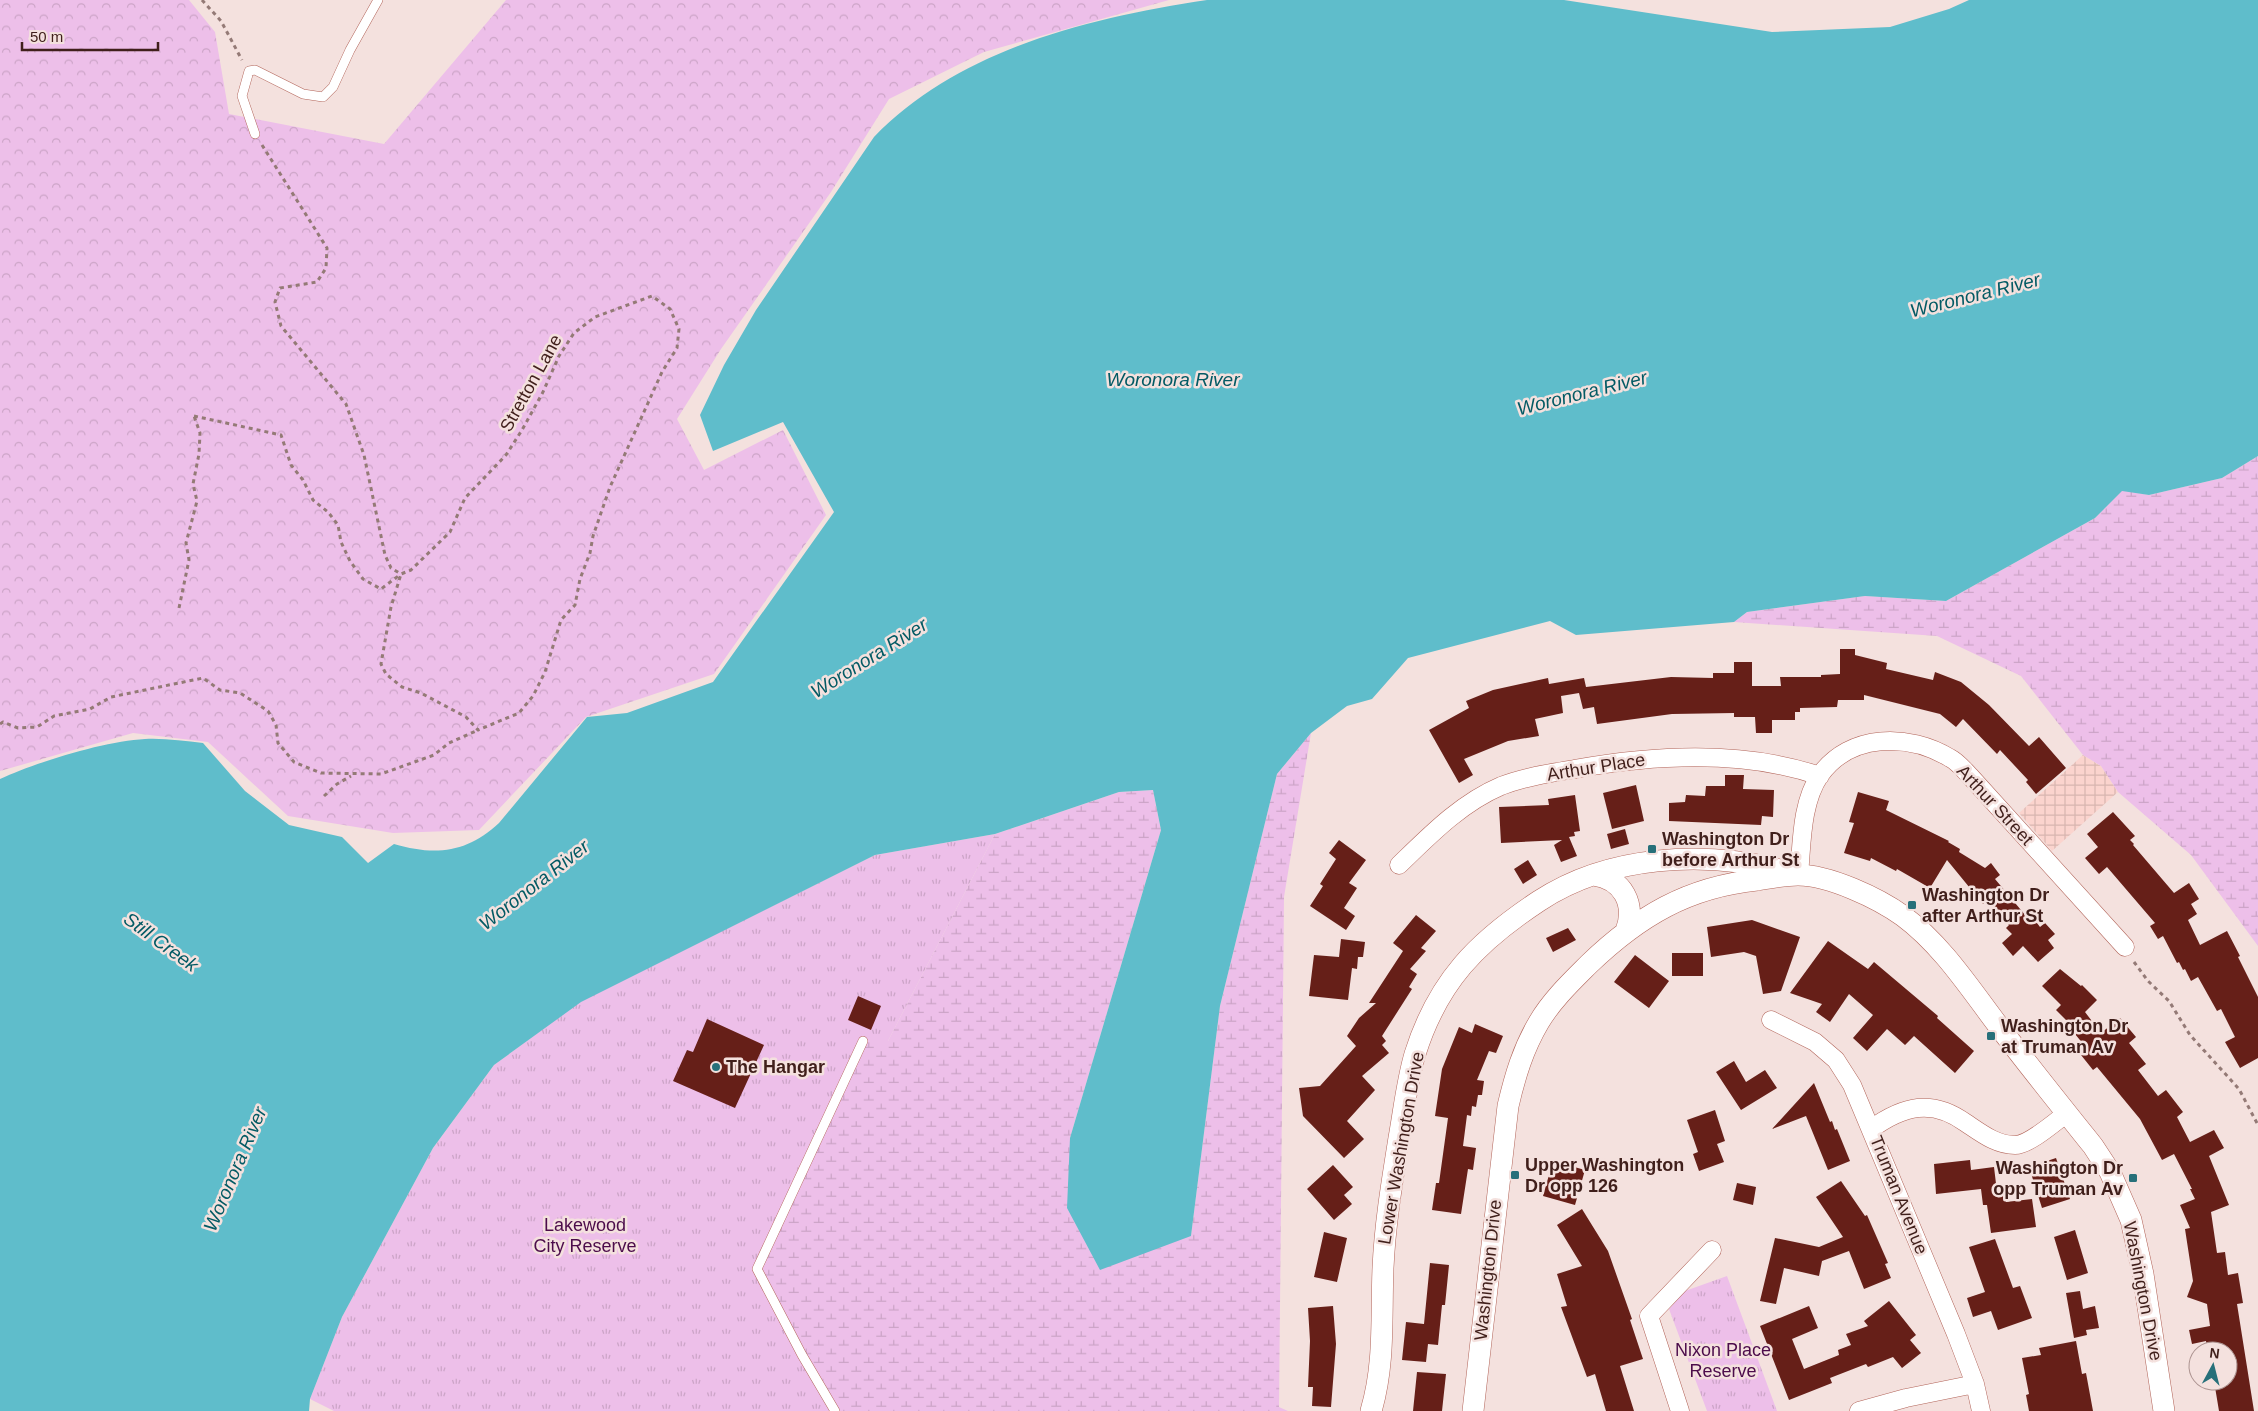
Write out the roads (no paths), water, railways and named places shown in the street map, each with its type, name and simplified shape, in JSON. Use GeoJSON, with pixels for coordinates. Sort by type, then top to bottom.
{"type":"FeatureCollection","features":[{"type":"Feature","properties":{"kind":"street","name":"Arthur Street"},"geometry":{"type":"LineString","coordinates":[[1799,875],[1804,819],[1811,795],[1820,776],[1844,752],[1860,744],[1895,741],[1915,743],[1952,759],[1970,776],[2125,947]]}},
{"type":"Feature","properties":{"kind":"street","name":"Arthur Place"},"geometry":{"type":"LineString","coordinates":[[1398,865],[1441,824],[1479,797],[1517,781],[1558,771],[1653,758],[1768,762],[1798,768],[1820,776]]}},
{"type":"Feature","properties":{"kind":"street","name":"Lower Washington Drive"},"geometry":{"type":"LineString","coordinates":[[1371,1411],[1379,1379],[1383,1349],[1384,1250],[1389,1202],[1408,1087],[1415,1055],[1426,1022],[1444,990],[1461,966],[1482,942],[1505,923],[1551,893],[1594,875],[1640,863],[1693,860],[1739,861],[1799,875]]}},
{"type":"Feature","properties":{"kind":"street"},"geometry":{"type":"LineString","coordinates":[[1594,875],[1612,881],[1625,894],[1630,912],[1626,931]]}},
{"type":"Feature","properties":{"kind":"street","name":"Washington Drive"},"geometry":{"type":"LineString","coordinates":[[1473,1411],[1508,1106],[1516,1073],[1525,1048],[1540,1020],[1557,997],[1626,931],[1679,899],[1706,889],[1735,882],[1799,875],[1855,890],[1903,916],[1924,934],[2093,1146],[2110,1172],[2131,1220],[2143,1274],[2164,1411]]}},
{"type":"Feature","properties":{"kind":"street"},"geometry":{"type":"LineString","coordinates":[[1771,1020],[1815,1042],[1836,1060],[1852,1085],[1871,1129]]}},
{"type":"Feature","properties":{"kind":"street","name":"Truman Avenue"},"geometry":{"type":"LineString","coordinates":[[1981,1411],[1975,1384],[1871,1129],[1898,1111],[1924,1108],[1950,1114],[1988,1138],[2015,1145],[2035,1136],[2066,1113]]}},
{"type":"Feature","properties":{"kind":"street"},"geometry":{"type":"LineString","coordinates":[[1680,1411],[1649,1316],[1712,1250]]}},
{"type":"Feature","properties":{"kind":"street"},"geometry":{"type":"LineString","coordinates":[[1859,1411],[1906,1398],[1975,1384]]}},
{"type":"Feature","properties":{"kind":"lane"},"geometry":{"type":"LineString","coordinates":[[255,134],[242,96],[249,71],[255,70],[303,94],[323,96],[333,86],[350,50],[378,0]]}},
{"type":"Feature","properties":{"kind":"lane"},"geometry":{"type":"LineString","coordinates":[[835,1411],[802,1355],[758,1269],[863,1041]]}},
{"type":"Feature","properties":{"kind":"water","name":"Woronora River"},"geometry":{"type":"Polygon","coordinates":[[[1207,0],[1564,0],[1772,32],[1890,27],[1949,9],[1969,0],[2258,0],[2258,456],[2222,478],[2149,495],[2122,491],[2095,518],[1946,601],[1865,596],[1747,612],[1734,622],[1576,635],[1550,621],[1408,658],[1372,699],[1347,706],[1311,733],[1277,774],[1220,1006],[1191,1236],[1100,1270],[1067,1208],[1070,1138],[1161,830],[1153,790],[1119,792],[995,834],[875,855],[581,1002],[494,1065],[433,1148],[342,1317],[310,1399],[309,1411],[0,1411],[0,779],[52,759],[91,748],[145,739],[189,741],[203,743],[245,791],[289,825],[342,837],[368,863],[394,844],[409,848],[437,851],[463,846],[475,841],[499,823],[587,717],[627,713],[713,682],[834,512],[783,422],[713,451],[700,415],[724,365],[756,310],[874,137],[908,107],[945,81],[986,60],[1028,42],[1072,28],[1117,17],[1207,0]]]}},
{"type":"Feature","properties":{"kind":"place","name":"Washington Dr before Arthur St"},"geometry":{"type":"Point","coordinates":[1652,849]}},
{"type":"Feature","properties":{"kind":"place","name":"Washington Dr after Arthur St"},"geometry":{"type":"Point","coordinates":[1912,905]}},
{"type":"Feature","properties":{"kind":"place","name":"Washington Dr at Truman Av"},"geometry":{"type":"Point","coordinates":[1991,1036]}},
{"type":"Feature","properties":{"kind":"place","name":"The Hangar"},"geometry":{"type":"Point","coordinates":[716,1067]}},
{"type":"Feature","properties":{"kind":"place","name":"Upper Washington Dr opp 126"},"geometry":{"type":"Point","coordinates":[1515,1175]}},
{"type":"Feature","properties":{"kind":"place","name":"Washington Dr opp Truman Av"},"geometry":{"type":"Point","coordinates":[2133,1178]}},
{"type":"Feature","properties":{"kind":"water label","name":"Still Creek"},"geometry":{"type":"Point","coordinates":[161,942]}},
{"type":"Feature","properties":{"kind":"park label","name":"Lakewood City Reserve"},"geometry":{"type":"Point","coordinates":[585,1235]}},
{"type":"Feature","properties":{"kind":"park label","name":"Nixon Place Reserve"},"geometry":{"type":"Point","coordinates":[1723,1360]}}]}
